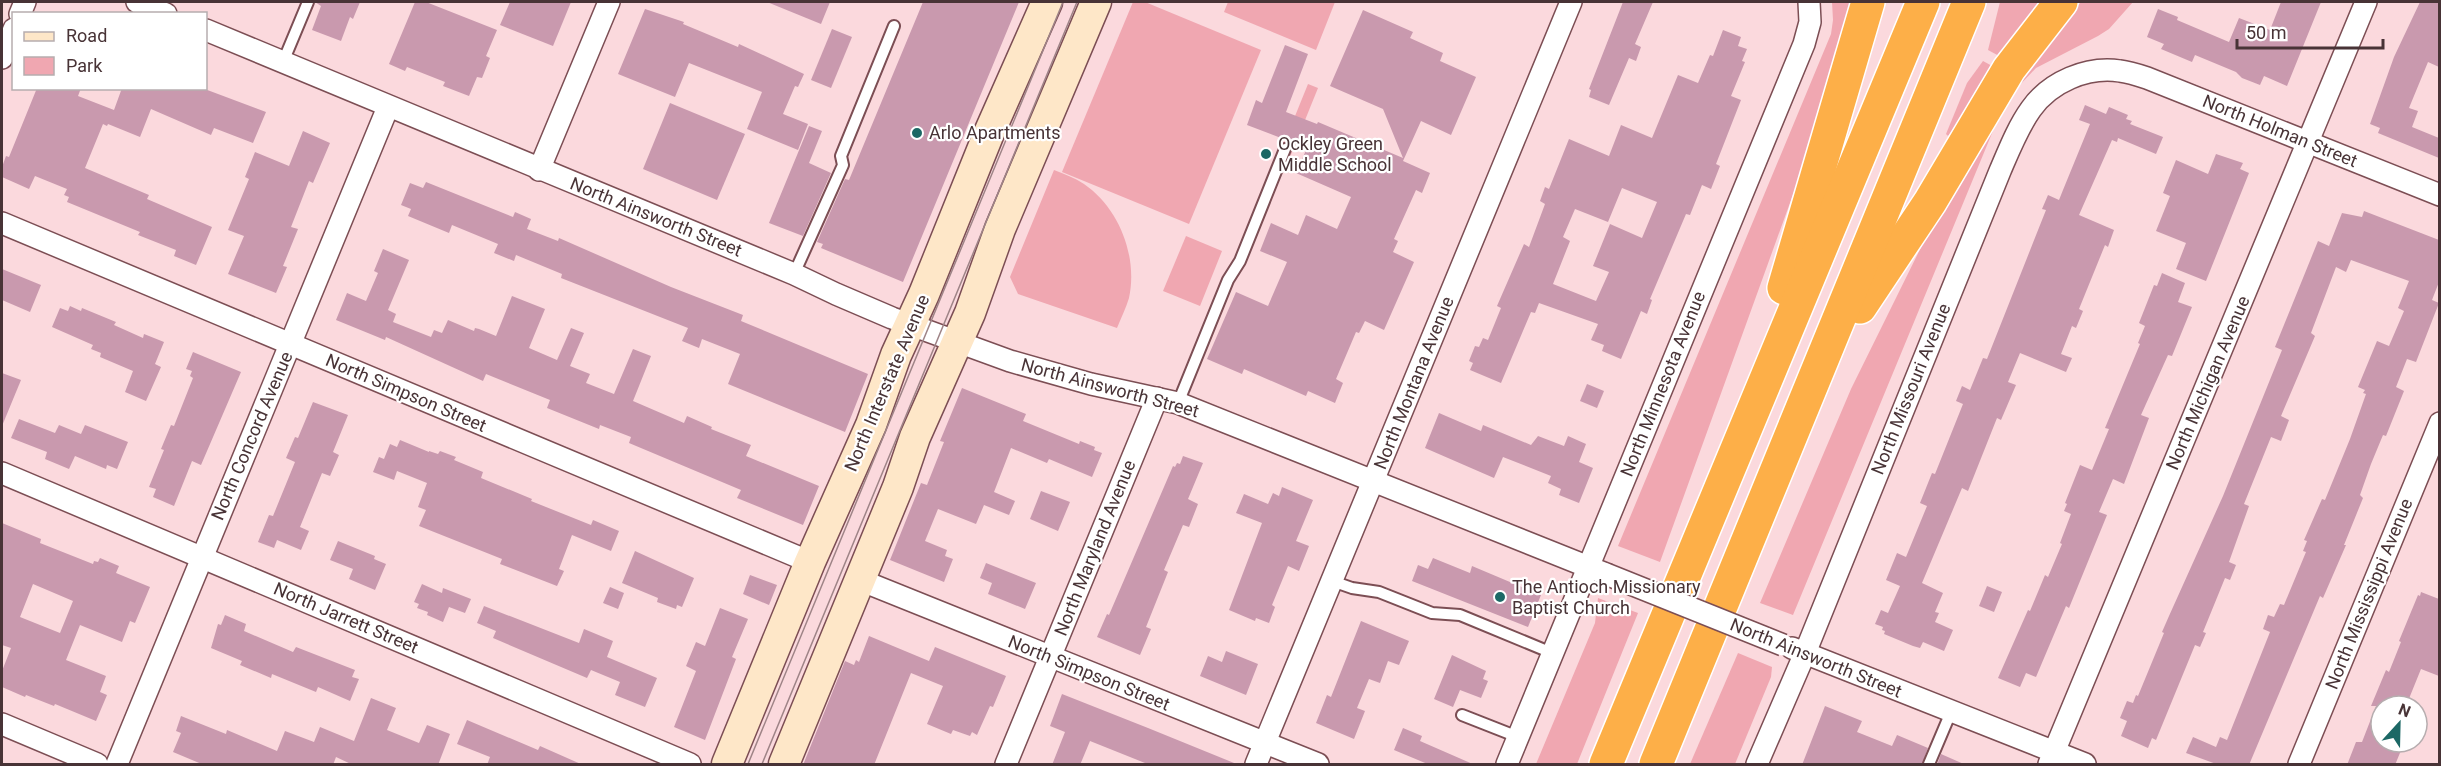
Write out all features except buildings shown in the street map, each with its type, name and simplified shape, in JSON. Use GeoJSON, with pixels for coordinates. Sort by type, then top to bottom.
{"type":"FeatureCollection","features":[{"type":"Feature","properties":{"kind":"highway"},"geometry":{"type":"LineString","coordinates":[[1742,434],[1868,2]]}},
{"type":"Feature","properties":{"kind":"highway"},"geometry":{"type":"LineString","coordinates":[[1606,765],[1923,2]]}},
{"type":"Feature","properties":{"kind":"highway"},"geometry":{"type":"LineString","coordinates":[[1656,765],[1969,2]]}},
{"type":"Feature","properties":{"kind":"highway"},"geometry":{"type":"LineString","coordinates":[[1821,366],[1930,201],[2009,69],[2061,2]]}},
{"type":"Feature","properties":{"kind":"street"},"geometry":{"type":"LineString","coordinates":[[137,2],[161,12]]}},
{"type":"Feature","properties":{"kind":"street"},"geometry":{"type":"LineString","coordinates":[[539,170],[609,2]]}},
{"type":"Feature","properties":{"kind":"street","name":"North Interstate Avenue"},"geometry":{"type":"LineString","coordinates":[[727,765],[810,562],[871,425],[896,356],[989,133],[1047,2]]}},
{"type":"Feature","properties":{"kind":"street"},"geometry":{"type":"LineString","coordinates":[[784,765],[898,487],[915,437],[970,313],[1000,229],[1096,2]]}},
{"type":"Feature","properties":{"kind":"street","name":"North Montana Avenue"},"geometry":{"type":"LineString","coordinates":[[1256,765],[1571,2]]}},
{"type":"Feature","properties":{"kind":"street","name":"North Minnesota Avenue"},"geometry":{"type":"LineString","coordinates":[[1507,765],[1552,653],[1597,570],[1804,44],[1810,22],[1809,2]]}},
{"type":"Feature","properties":{"kind":"street","name":"North Michigan Avenue"},"geometry":{"type":"LineString","coordinates":[[2052,758],[2366,2]]}},
{"type":"Feature","properties":{"kind":"street","name":"North Ainsworth Street"},"geometry":{"type":"LineString","coordinates":[[207,30],[910,324],[1045,372],[1178,403],[1951,711],[2052,758],[2085,765]]}},
{"type":"Feature","properties":{"kind":"street"},"geometry":{"type":"LineString","coordinates":[[2,58],[12,34]]}},
{"type":"Feature","properties":{"kind":"street","name":"North Missouri Avenue"},"geometry":{"type":"LineString","coordinates":[[1757,765],[1805,653],[1995,182],[2020,128],[2043,93],[2060,82],[2098,70],[2119,71]]}},
{"type":"Feature","properties":{"kind":"street","name":"North Holman Street"},"geometry":{"type":"LineString","coordinates":[[2119,71],[2147,78],[2439,195]]}},
{"type":"Feature","properties":{"kind":"street","name":"North Concord Avenue"},"geometry":{"type":"LineString","coordinates":[[117,765],[388,107]]}},
{"type":"Feature","properties":{"kind":"street","name":"North Simpson Street"},"geometry":{"type":"LineString","coordinates":[[2,223],[810,562]]}},
{"type":"Feature","properties":{"kind":"street","name":"North Maryland Avenue"},"geometry":{"type":"LineString","coordinates":[[1006,765],[1157,398]]}},
{"type":"Feature","properties":{"kind":"street","name":"North Mississippi Avenue"},"geometry":{"type":"LineString","coordinates":[[2299,765],[2439,423]]}},
{"type":"Feature","properties":{"kind":"street","name":"North Jarrett Street"},"geometry":{"type":"LineString","coordinates":[[2,473],[690,765]]}},
{"type":"Feature","properties":{"kind":"street","name":"North Simpson Street"},"geometry":{"type":"LineString","coordinates":[[860,580],[1318,765]]}},
{"type":"Feature","properties":{"kind":"street"},"geometry":{"type":"LineString","coordinates":[[2,724],[97,765]]}},
{"type":"Feature","properties":{"kind":"lane"},"geometry":{"type":"LineString","coordinates":[[283,62],[308,2]]}},
{"type":"Feature","properties":{"kind":"lane"},"geometry":{"type":"LineString","coordinates":[[794,274],[843,165],[841,156],[894,27]]}},
{"type":"Feature","properties":{"kind":"lane"},"geometry":{"type":"LineString","coordinates":[[1178,403],[1228,280],[1240,261],[1285,149]]}},
{"type":"Feature","properties":{"kind":"lane"},"geometry":{"type":"LineString","coordinates":[[1332,581],[1352,588],[1379,592],[1432,613],[1460,615],[1552,653]]}},
{"type":"Feature","properties":{"kind":"lane"},"geometry":{"type":"LineString","coordinates":[[1929,765],[1951,711]]}},
{"type":"Feature","properties":{"kind":"lane"},"geometry":{"type":"LineString","coordinates":[[1462,715],[1518,737]]}},
{"type":"Feature","properties":{"kind":"green space"},"geometry":{"type":"Polygon","coordinates":[[[1133,2],[1145,2],[1261,50],[1189,224],[1062,172],[1133,2]]]}},
{"type":"Feature","properties":{"kind":"green space"},"geometry":{"type":"Polygon","coordinates":[[[1228,2],[1335,2],[1316,50],[1224,12],[1228,2]]]}},
{"type":"Feature","properties":{"kind":"green space"},"geometry":{"type":"Polygon","coordinates":[[[1832,2],[1857,2],[1842,59],[1660,562],[1618,546],[1831,34],[1832,2]]]}},
{"type":"Feature","properties":{"kind":"green space"},"geometry":{"type":"Polygon","coordinates":[[[2000,2],[2042,2],[2001,57],[1988,50],[2000,2]]]}},
{"type":"Feature","properties":{"kind":"green space"},"geometry":{"type":"Polygon","coordinates":[[[2081,2],[2133,2],[2109,29],[2036,68],[2016,89],[2002,109],[1793,615],[1760,603],[1851,389],[1975,138],[2025,67],[2081,2]]]}},
{"type":"Feature","properties":{"kind":"green space"},"geometry":{"type":"Polygon","coordinates":[[[1983,61],[1994,67],[1967,112],[1948,136],[1946,134],[1967,83],[1983,61]]]}},
{"type":"Feature","properties":{"kind":"green space"},"geometry":{"type":"Polygon","coordinates":[[[1308,84],[1318,88],[1284,172],[1274,168],[1308,84]]]}},
{"type":"Feature","properties":{"kind":"green space"},"geometry":{"type":"Polygon","coordinates":[[[1054,170],[1081,182],[1096,194],[1107,206],[1123,234],[1131,266],[1131,282],[1129,298],[1117,328],[1018,294],[1010,277],[1054,170]]]}},
{"type":"Feature","properties":{"kind":"green space"},"geometry":{"type":"Polygon","coordinates":[[[1186,236],[1222,251],[1200,306],[1163,291],[1186,236]]]}},
{"type":"Feature","properties":{"kind":"green space"},"geometry":{"type":"Polygon","coordinates":[[[1598,598],[1638,613],[1577,764],[1536,764],[1595,623],[1598,598]]]}},
{"type":"Feature","properties":{"kind":"green space"},"geometry":{"type":"Polygon","coordinates":[[[1738,653],[1772,667],[1771,677],[1735,764],[1690,764],[1738,653]]]}},
{"type":"Feature","properties":{"kind":"tram line"},"geometry":{"type":"LineString","coordinates":[[748,764],[1063,2]]}},
{"type":"Feature","properties":{"kind":"tram line"},"geometry":{"type":"LineString","coordinates":[[762,764],[1077,2]]}},
{"type":"Feature","properties":{"kind":"place","name":"Arlo Apartments"},"geometry":{"type":"Point","coordinates":[917,133]}},
{"type":"Feature","properties":{"kind":"place","name":"Ockley Green Middle School"},"geometry":{"type":"Point","coordinates":[1266,154]}},
{"type":"Feature","properties":{"kind":"place","name":"The Antioch Missionary Baptist Church"},"geometry":{"type":"Point","coordinates":[1500,597]}}]}
